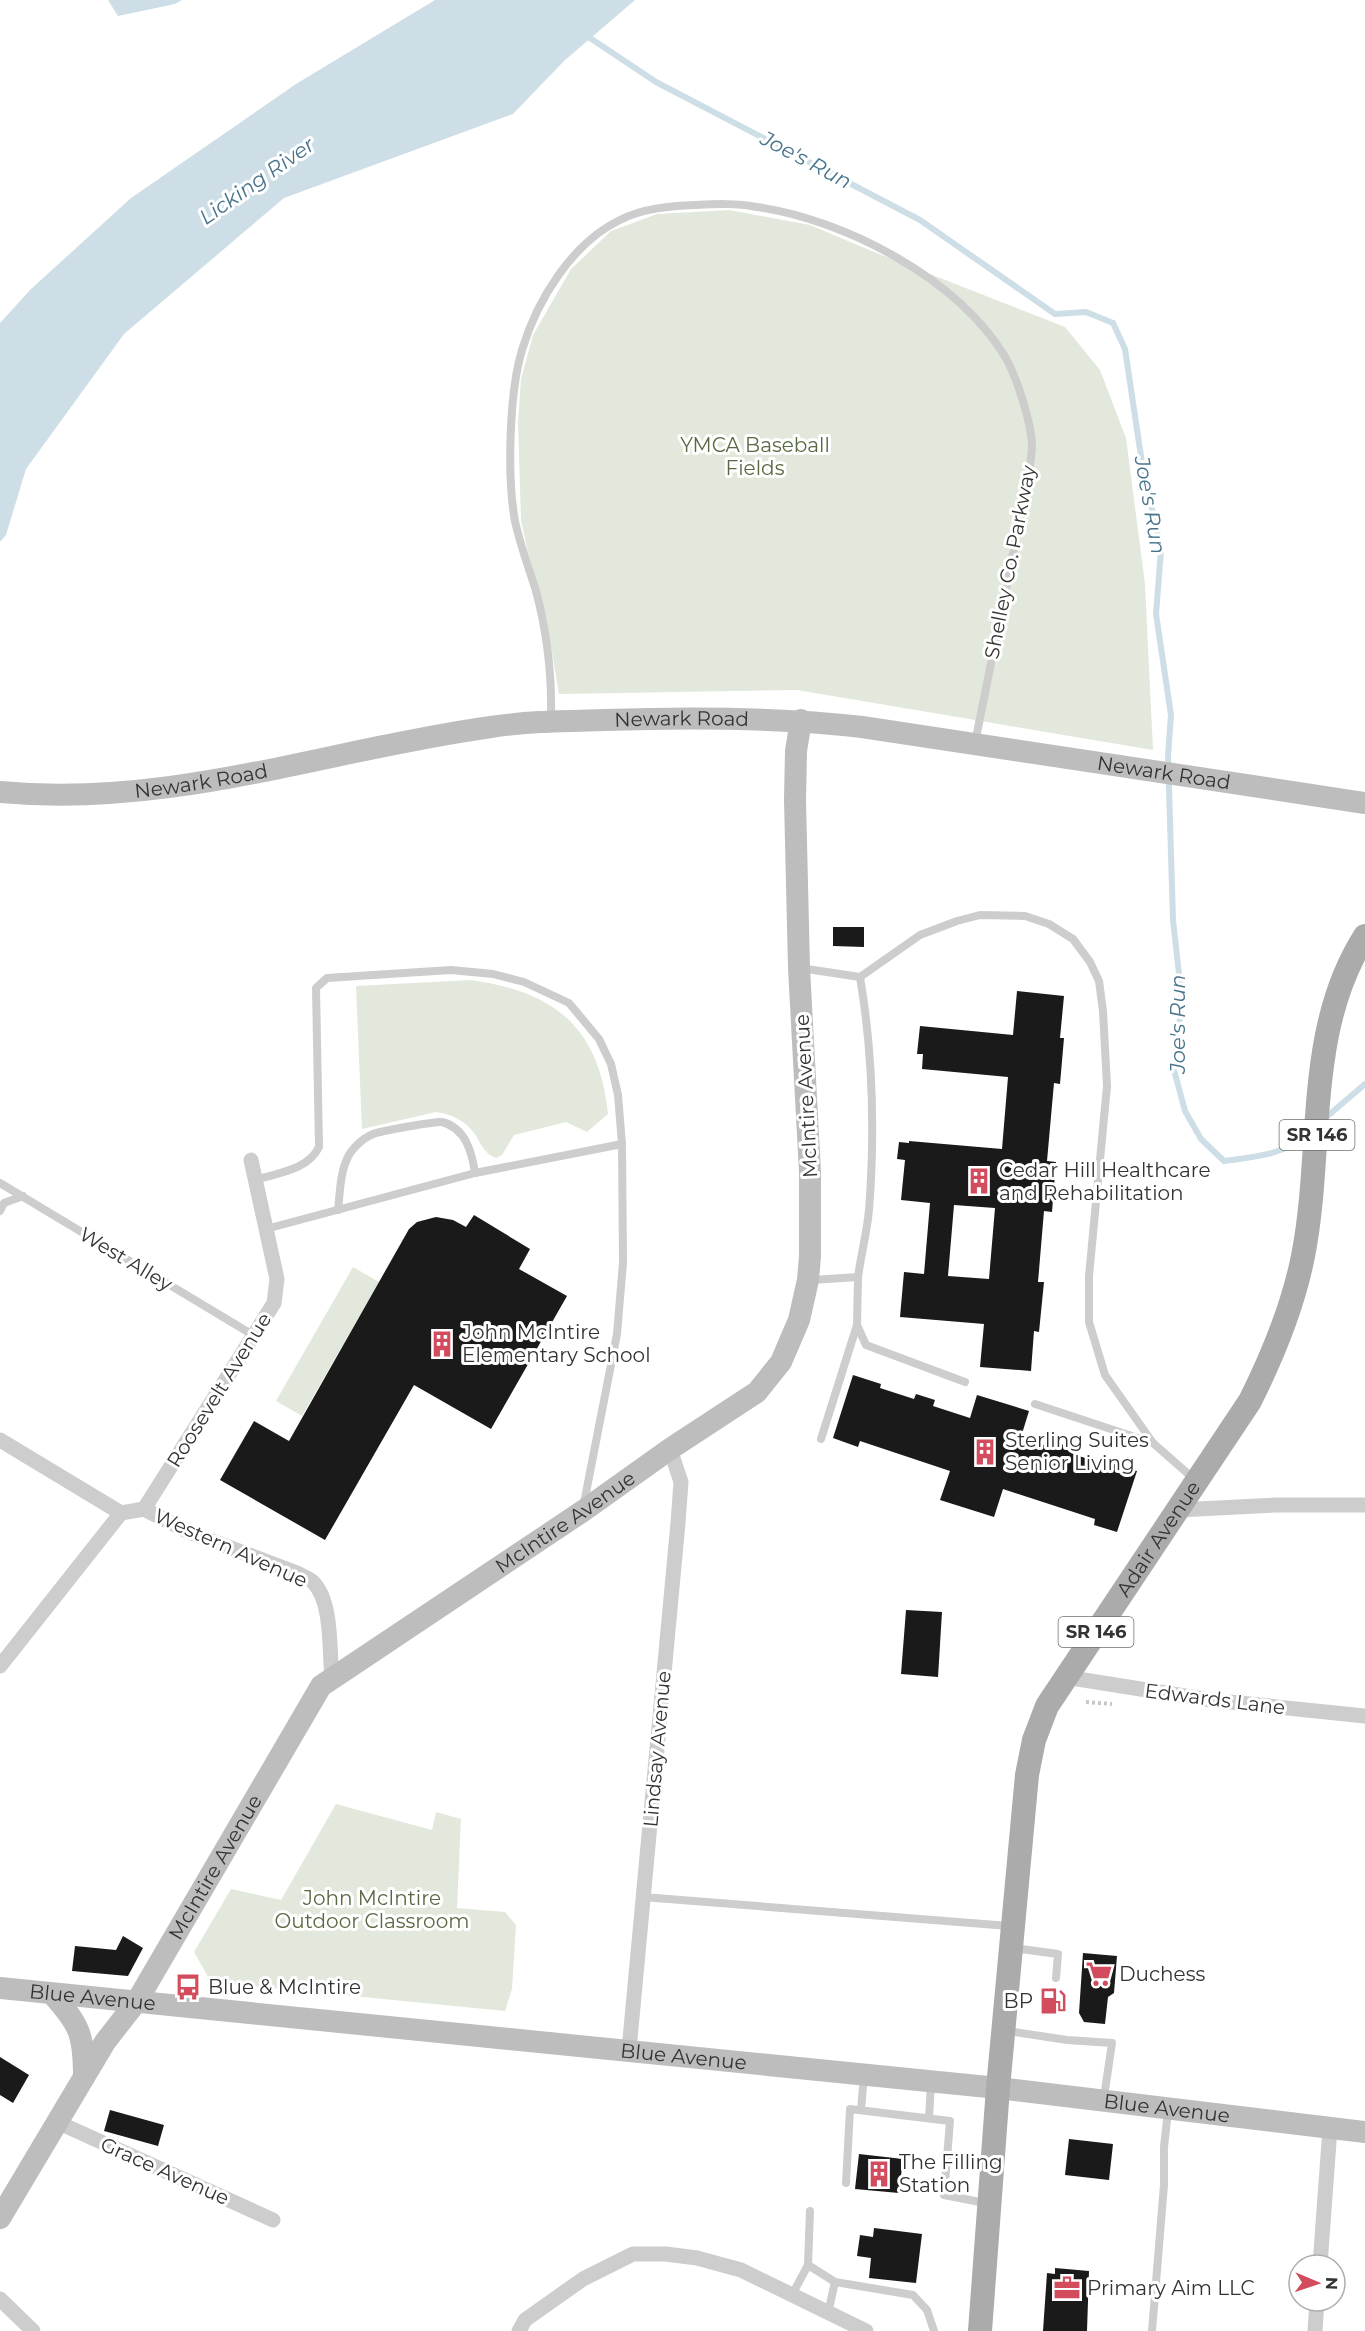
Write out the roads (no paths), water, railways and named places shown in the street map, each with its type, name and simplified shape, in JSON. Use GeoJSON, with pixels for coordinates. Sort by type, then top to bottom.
{"type":"FeatureCollection","features":[{"type":"Feature","properties":{"kind":"main road","name":"Adair Avenue"},"geometry":{"type":"LineString","coordinates":[[980,2331],[1003,2030],[1027,1775],[1034,1740],[1047,1706],[1065,1677],[1250,1401],[1270,1361],[1292,1303],[1303,1256],[1310,1214],[1323,1056],[1328,1027],[1341,984],[1365,936]]}},
{"type":"Feature","properties":{"kind":"street","name":"Newark Road"},"geometry":{"type":"LineString","coordinates":[[0,792],[86,795],[143,792],[207,782],[492,726],[725,717],[801,720],[1365,802]]}},
{"type":"Feature","properties":{"kind":"street","name":"McIntire Avenue"},"geometry":{"type":"LineString","coordinates":[[0,2218],[105,2042],[137,2001],[321,1686],[757,1392],[781,1362],[799,1320],[808,1280],[811,1222],[799,968],[795,800],[796,751],[801,720]]}},
{"type":"Feature","properties":{"kind":"street","name":"Roosevelt Avenue"},"geometry":{"type":"LineString","coordinates":[[144,1509],[274,1303],[277,1280],[251,1160]]}},
{"type":"Feature","properties":{"kind":"street"},"geometry":{"type":"LineString","coordinates":[[0,1440],[121,1513],[0,1666]]}},
{"type":"Feature","properties":{"kind":"street","name":"Lindsay Avenue"},"geometry":{"type":"LineString","coordinates":[[629,2050],[681,1482],[670,1449]]}},
{"type":"Feature","properties":{"kind":"street"},"geometry":{"type":"LineString","coordinates":[[1178,1510],[1275,1505],[1365,1505]]}},
{"type":"Feature","properties":{"kind":"street","name":"Western Avenue"},"geometry":{"type":"LineString","coordinates":[[121,1513],[144,1509],[189,1532],[297,1573],[313,1582],[324,1599],[328,1620],[332,1678]]}},
{"type":"Feature","properties":{"kind":"street","name":"Edwards Lane"},"geometry":{"type":"LineString","coordinates":[[1065,1677],[1210,1700],[1365,1716]]}},
{"type":"Feature","properties":{"kind":"street","name":"Blue Avenue"},"geometry":{"type":"LineString","coordinates":[[0,1988],[998,2088],[1365,2132]]}},
{"type":"Feature","properties":{"kind":"street"},"geometry":{"type":"LineString","coordinates":[[52,1994],[74,2020],[81,2035],[84,2077]]}},
{"type":"Feature","properties":{"kind":"street","name":"Grace Avenue"},"geometry":{"type":"LineString","coordinates":[[57,2122],[273,2220]]}},
{"type":"Feature","properties":{"kind":"street"},"geometry":{"type":"LineString","coordinates":[[1321,2253],[1330,2128]]}},
{"type":"Feature","properties":{"kind":"street"},"geometry":{"type":"LineString","coordinates":[[519,2331],[525,2320],[583,2279],[633,2254],[697,2258],[741,2270],[866,2331]]}},
{"type":"Feature","properties":{"kind":"street"},"geometry":{"type":"LineString","coordinates":[[0,2299],[33,2331]]}},
{"type":"Feature","properties":{"kind":"street"},"geometry":{"type":"LineString","coordinates":[[1315,2331],[1316,2313]]}},
{"type":"Feature","properties":{"kind":"lane","name":"Shelley Co. Parkway"},"geometry":{"type":"LineString","coordinates":[[551,722],[546,637],[515,520],[511,483],[515,378],[526,336],[549,288],[593,237],[619,220],[637,213],[682,205],[717,204],[754,206],[807,218],[866,242],[922,273],[955,298],[987,330],[1006,357],[1026,410],[1032,445],[1027,484],[975,744]]}},
{"type":"Feature","properties":{"kind":"lane"},"geometry":{"type":"LineString","coordinates":[[799,968],[860,977],[920,935],[980,915],[1025,916],[1049,924],[1073,939],[1090,962],[1099,981],[1107,1086],[1089,1276],[1089,1322],[1105,1375],[1153,1443],[1197,1481]]}},
{"type":"Feature","properties":{"kind":"lane"},"geometry":{"type":"LineString","coordinates":[[255,1180],[303,1165],[314,1157],[319,1147],[316,988],[327,978],[465,970],[524,982],[569,1004],[599,1039],[611,1064],[618,1095],[622,1144],[623,1263],[617,1334],[583,1511]]}},
{"type":"Feature","properties":{"kind":"lane"},"geometry":{"type":"LineString","coordinates":[[821,1439],[857,1325],[858,1277],[868,1211],[872,1082],[866,1011],[860,977]]}},
{"type":"Feature","properties":{"kind":"lane"},"geometry":{"type":"LineString","coordinates":[[338,1210],[341,1182],[347,1158],[357,1144],[372,1134],[440,1121],[453,1127],[467,1141],[475,1173]]}},
{"type":"Feature","properties":{"kind":"lane"},"geometry":{"type":"LineString","coordinates":[[266,1229],[475,1173],[622,1144]]}},
{"type":"Feature","properties":{"kind":"lane","name":"West Alley"},"geometry":{"type":"LineString","coordinates":[[0,1183],[253,1335]]}},
{"type":"Feature","properties":{"kind":"lane"},"geometry":{"type":"LineString","coordinates":[[0,1211],[4,1203],[23,1196]]}},
{"type":"Feature","properties":{"kind":"lane"},"geometry":{"type":"LineString","coordinates":[[808,1280],[858,1277]]}},
{"type":"Feature","properties":{"kind":"lane"},"geometry":{"type":"LineString","coordinates":[[857,1325],[866,1345],[964,1382]]}},
{"type":"Feature","properties":{"kind":"lane"},"geometry":{"type":"LineString","coordinates":[[1035,1404],[1153,1443]]}},
{"type":"Feature","properties":{"kind":"lane"},"geometry":{"type":"LineString","coordinates":[[643,1897],[1012,1937],[1058,1954],[1056,1978]]}},
{"type":"Feature","properties":{"kind":"lane"},"geometry":{"type":"LineString","coordinates":[[1003,2030],[1066,2040],[1112,2043],[1104,2101]]}},
{"type":"Feature","properties":{"kind":"lane"},"geometry":{"type":"LineString","coordinates":[[861,2110],[864,2074]]}},
{"type":"Feature","properties":{"kind":"lane"},"geometry":{"type":"LineString","coordinates":[[929,2118],[931,2081]]}},
{"type":"Feature","properties":{"kind":"lane"},"geometry":{"type":"LineString","coordinates":[[1152,2331],[1164,2185],[1164,2147],[1169,2108]]}},
{"type":"Feature","properties":{"kind":"lane"},"geometry":{"type":"LineString","coordinates":[[846,2182],[850,2109],[950,2121],[944,2195],[990,2204]]}},
{"type":"Feature","properties":{"kind":"lane"},"geometry":{"type":"LineString","coordinates":[[792,2295],[808,2265],[810,2211]]}},
{"type":"Feature","properties":{"kind":"lane"},"geometry":{"type":"LineString","coordinates":[[808,2265],[835,2282],[913,2295],[927,2310],[934,2331]]}},
{"type":"Feature","properties":{"kind":"lane"},"geometry":{"type":"LineString","coordinates":[[828,2313],[835,2282]]}},
{"type":"Feature","properties":{"kind":"water"},"geometry":{"type":"Polygon","coordinates":[[[108,0],[182,0],[175,4],[118,16],[108,0]]]}},
{"type":"Feature","properties":{"kind":"water","name":"Licking River"},"geometry":{"type":"Polygon","coordinates":[[[435,0],[635,0],[564,61],[513,114],[284,198],[124,334],[26,469],[6,535],[0,542],[0,323],[30,290],[131,198],[296,84],[435,0]]]}},
{"type":"Feature","properties":{"kind":"waterway","name":"Joe's Run"},"geometry":{"type":"LineString","coordinates":[[584,34],[656,82],[920,220],[1055,314],[1086,312],[1113,323],[1125,349],[1142,463],[1161,550],[1156,614],[1171,715],[1168,756],[1173,920],[1182,1001],[1174,1070],[1185,1111],[1201,1139],[1224,1161],[1279,1151],[1308,1134]]}},
{"type":"Feature","properties":{"kind":"waterway","name":"Joe's Run"},"geometry":{"type":"LineString","coordinates":[[1324,1119],[1365,1084]]}},
{"type":"Feature","properties":{"kind":"place","name":"Cedar Hill Healthcare and Rehabilitation"},"geometry":{"type":"Point","coordinates":[979,1181]}},
{"type":"Feature","properties":{"kind":"place","name":"John McIntire Elementary School"},"geometry":{"type":"Point","coordinates":[442,1344]}},
{"type":"Feature","properties":{"kind":"place","name":"Sterling Suites Senior Living"},"geometry":{"type":"Point","coordinates":[985,1452]}},
{"type":"Feature","properties":{"kind":"place","name":"Duchess"},"geometry":{"type":"Point","coordinates":[1099,1974]}},
{"type":"Feature","properties":{"kind":"place","name":"Blue & McIntire"},"geometry":{"type":"Point","coordinates":[188,1987]}},
{"type":"Feature","properties":{"kind":"place","name":"BP"},"geometry":{"type":"Point","coordinates":[1053,2001]}},
{"type":"Feature","properties":{"kind":"place","name":"The Filling Station"},"geometry":{"type":"Point","coordinates":[879,2174]}},
{"type":"Feature","properties":{"kind":"place","name":"Primary Aim LLC"},"geometry":{"type":"Point","coordinates":[1067,2288]}},
{"type":"Feature","properties":{"kind":"park label","name":"YMCA Baseball Fields"},"geometry":{"type":"Point","coordinates":[755,456]}},
{"type":"Feature","properties":{"kind":"park label","name":"John McIntire Outdoor Classroom"},"geometry":{"type":"Point","coordinates":[372,1910]}}]}
